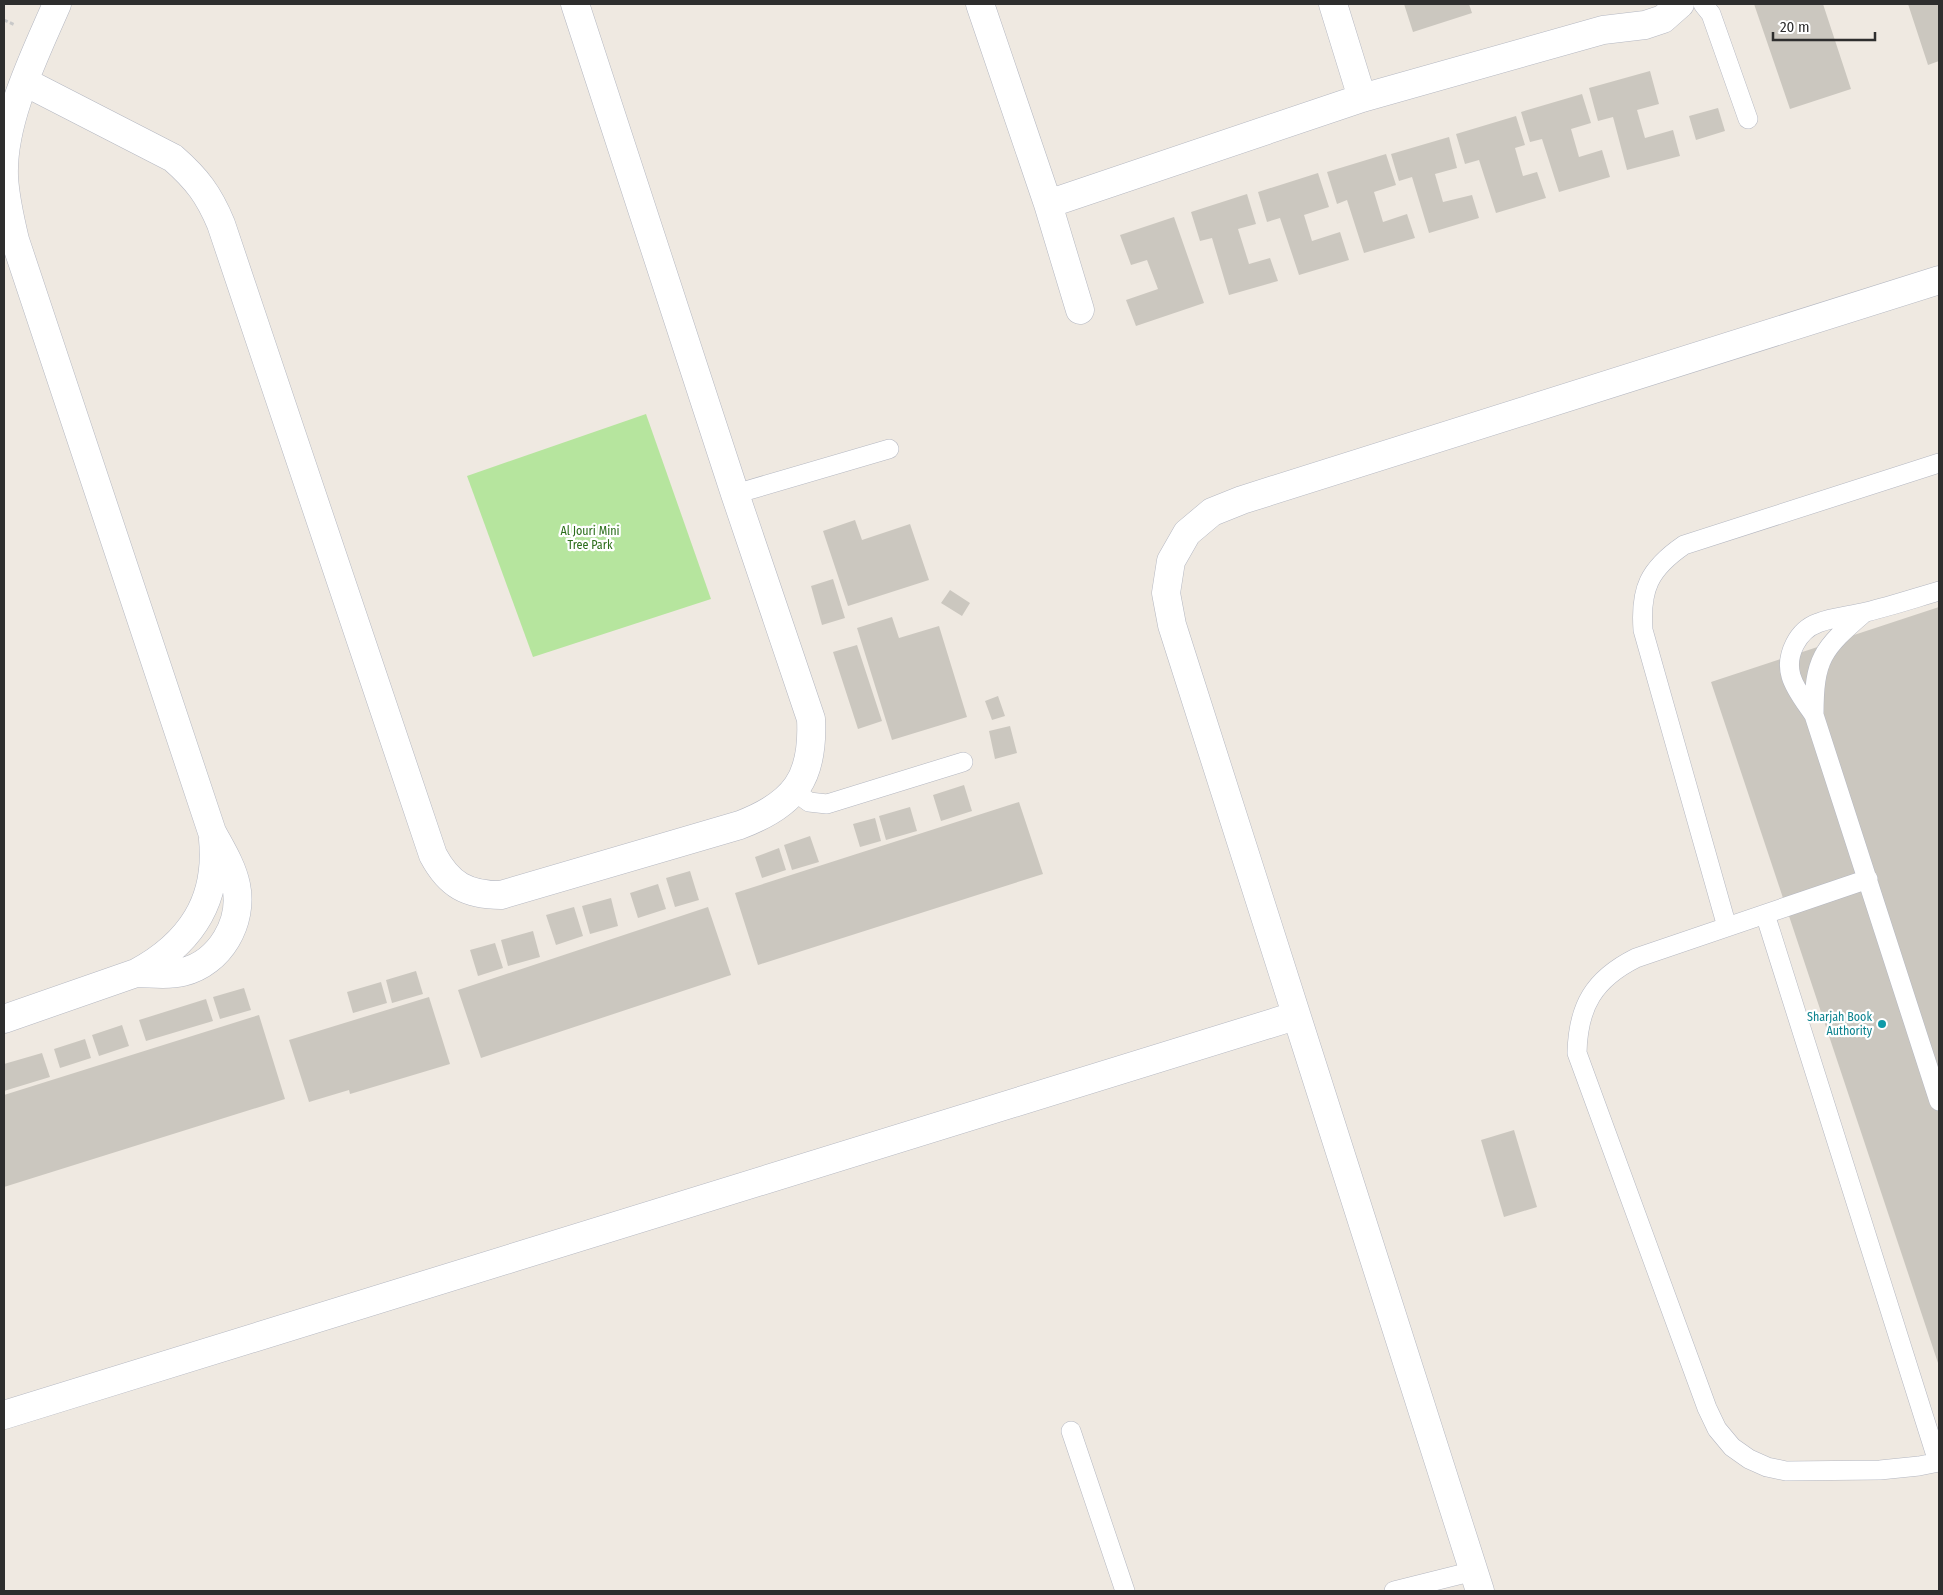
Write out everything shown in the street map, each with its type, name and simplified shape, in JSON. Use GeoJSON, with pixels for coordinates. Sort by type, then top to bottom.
{"type":"FeatureCollection","features":[{"type":"Feature","properties":{"kind":"street"},"geometry":{"type":"LineString","coordinates":[[57,4],[25,82],[6,141],[4,174],[9,216],[15,240],[212,832],[232,871],[237,886],[236,918],[231,932],[222,946],[211,957],[198,966],[183,972],[167,974],[136,973]]}},
{"type":"Feature","properties":{"kind":"street"},"geometry":{"type":"LineString","coordinates":[[25,82],[173,158],[203,187],[213,205],[228,243],[433,856],[441,870],[453,882],[468,890],[484,895],[500,895],[760,818],[779,806],[794,791],[806,769],[812,744],[811,719],[734,494],[575,4]]}},
{"type":"Feature","properties":{"kind":"street"},"geometry":{"type":"LineString","coordinates":[[980,4],[1048,204],[1080,310]]}},
{"type":"Feature","properties":{"kind":"street"},"geometry":{"type":"LineString","coordinates":[[1333,4],[1362,98]]}},
{"type":"Feature","properties":{"kind":"street"},"geometry":{"type":"LineString","coordinates":[[1603,30],[1648,4]]}},
{"type":"Feature","properties":{"kind":"street"},"geometry":{"type":"LineString","coordinates":[[1048,204],[1362,98],[1603,30],[1645,25],[1663,19],[1680,4]]}},
{"type":"Feature","properties":{"kind":"street"},"geometry":{"type":"LineString","coordinates":[[1477,1581],[1295,1016],[1172,625],[1166,593],[1171,561],[1187,533],[1212,512],[1242,500],[1939,280]]}},
{"type":"Feature","properties":{"kind":"street"},"geometry":{"type":"LineString","coordinates":[[4,1019],[136,973],[155,963],[172,950],[187,934],[207,896],[213,875],[214,853],[212,832]]}},
{"type":"Feature","properties":{"kind":"street"},"geometry":{"type":"LineString","coordinates":[[4,1415],[1295,1016]]}},
{"type":"Feature","properties":{"kind":"lane"},"geometry":{"type":"LineString","coordinates":[[1703,4],[1711,14],[1748,119]]}},
{"type":"Feature","properties":{"kind":"lane"},"geometry":{"type":"LineString","coordinates":[[734,494],[889,449]]}},
{"type":"Feature","properties":{"kind":"lane"},"geometry":{"type":"LineString","coordinates":[[1727,927],[1643,630],[1642,610],[1645,590],[1654,572],[1667,557],[1684,545],[1939,463]]}},
{"type":"Feature","properties":{"kind":"lane"},"geometry":{"type":"LineString","coordinates":[[1939,591],[1865,613],[1816,623],[1803,632],[1794,644],[1790,660],[1790,675],[1814,715],[1939,1101]]}},
{"type":"Feature","properties":{"kind":"lane"},"geometry":{"type":"LineString","coordinates":[[1814,715],[1814,685],[1817,670],[1823,656],[1832,642],[1865,613]]}},
{"type":"Feature","properties":{"kind":"lane"},"geometry":{"type":"LineString","coordinates":[[794,791],[809,802],[827,804],[963,762]]}},
{"type":"Feature","properties":{"kind":"lane"},"geometry":{"type":"LineString","coordinates":[[1766,914],[1939,1462],[1899,1469],[1786,1471],[1767,1467],[1749,1459],[1732,1447],[1717,1429],[1707,1408],[1577,1053],[1577,1033],[1582,1013],[1590,995],[1603,979],[1618,966],[1636,958],[1727,927],[1766,914],[1868,880]]}},
{"type":"Feature","properties":{"kind":"lane"},"geometry":{"type":"LineString","coordinates":[[1071,1431],[1125,1591]]}},
{"type":"Feature","properties":{"kind":"lane"},"geometry":{"type":"LineString","coordinates":[[1394,1591],[1477,1581]]}},
{"type":"Feature","properties":{"kind":"green space","name":"Al Jouri Mini Tree Park"},"geometry":{"type":"Polygon","coordinates":[[[646,414],[711,599],[533,657],[467,476],[646,414]]]}},
{"type":"Feature","properties":{"kind":"building"},"geometry":{"type":"Polygon","coordinates":[[[1404,4],[1469,4],[1472,13],[1413,32],[1404,4]]]}},
{"type":"Feature","properties":{"kind":"building"},"geometry":{"type":"Polygon","coordinates":[[[1754,4],[1823,4],[1851,89],[1790,109],[1754,4]]]}},
{"type":"Feature","properties":{"kind":"building"},"geometry":{"type":"Polygon","coordinates":[[[1908,4],[1939,4],[1939,61],[1928,65],[1908,4]]]}},
{"type":"Feature","properties":{"kind":"building"},"geometry":{"type":"Polygon","coordinates":[[[1650,71],[1659,104],[1637,110],[1645,138],[1673,130],[1680,156],[1627,170],[1613,117],[1598,121],[1589,88],[1650,71]]]}},
{"type":"Feature","properties":{"kind":"building"},"geometry":{"type":"Polygon","coordinates":[[[1582,94],[1591,123],[1571,129],[1579,157],[1602,150],[1610,177],[1559,192],[1542,139],[1530,142],[1521,112],[1582,94]]]}},
{"type":"Feature","properties":{"kind":"building"},"geometry":{"type":"Polygon","coordinates":[[[1718,108],[1725,131],[1696,140],[1689,116],[1718,108]]]}},
{"type":"Feature","properties":{"kind":"building"},"geometry":{"type":"Polygon","coordinates":[[[1516,116],[1525,145],[1515,148],[1523,176],[1537,172],[1546,198],[1496,213],[1479,160],[1465,164],[1456,134],[1516,116]]]}},
{"type":"Feature","properties":{"kind":"building"},"geometry":{"type":"Polygon","coordinates":[[[1449,137],[1457,168],[1435,174],[1443,202],[1472,195],[1479,218],[1429,233],[1412,177],[1399,181],[1391,154],[1449,137]]]}},
{"type":"Feature","properties":{"kind":"building"},"geometry":{"type":"Polygon","coordinates":[[[1386,154],[1396,185],[1374,192],[1383,222],[1407,214],[1415,238],[1364,253],[1347,200],[1337,204],[1327,172],[1386,154]]]}},
{"type":"Feature","properties":{"kind":"building"},"geometry":{"type":"Polygon","coordinates":[[[1318,173],[1329,207],[1304,215],[1312,241],[1340,232],[1349,260],[1299,275],[1280,218],[1267,222],[1258,192],[1318,173]]]}},
{"type":"Feature","properties":{"kind":"building"},"geometry":{"type":"Polygon","coordinates":[[[1247,194],[1256,224],[1238,229],[1249,264],[1270,258],[1278,281],[1229,295],[1212,238],[1200,241],[1191,212],[1247,194]]]}},
{"type":"Feature","properties":{"kind":"building"},"geometry":{"type":"Polygon","coordinates":[[[1174,217],[1204,303],[1136,326],[1126,300],[1158,289],[1147,260],[1131,265],[1120,235],[1174,217]]]}},
{"type":"Feature","properties":{"kind":"building"},"geometry":{"type":"Polygon","coordinates":[[[855,520],[862,540],[910,524],[929,580],[848,606],[823,531],[855,520]]]}},
{"type":"Feature","properties":{"kind":"building"},"geometry":{"type":"Polygon","coordinates":[[[833,579],[845,618],[822,625],[811,586],[833,579]]]}},
{"type":"Feature","properties":{"kind":"building"},"geometry":{"type":"Polygon","coordinates":[[[950,590],[970,603],[962,616],[941,603],[950,590]]]}},
{"type":"Feature","properties":{"kind":"building","name":"Sharjah Book Authority"},"geometry":{"type":"Polygon","coordinates":[[[1939,607],[1939,1366],[1711,682],[1939,607]]]}},
{"type":"Feature","properties":{"kind":"building"},"geometry":{"type":"Polygon","coordinates":[[[892,617],[899,638],[939,626],[967,717],[892,740],[857,628],[892,617]]]}},
{"type":"Feature","properties":{"kind":"building"},"geometry":{"type":"Polygon","coordinates":[[[857,645],[882,721],[858,729],[833,652],[857,645]]]}},
{"type":"Feature","properties":{"kind":"building"},"geometry":{"type":"Polygon","coordinates":[[[998,696],[1005,716],[992,720],[985,701],[998,696]]]}},
{"type":"Feature","properties":{"kind":"building"},"geometry":{"type":"Polygon","coordinates":[[[1010,726],[1017,753],[995,759],[989,731],[1010,726]]]}},
{"type":"Feature","properties":{"kind":"building"},"geometry":{"type":"Polygon","coordinates":[[[964,785],[972,811],[941,821],[933,795],[964,785]]]}},
{"type":"Feature","properties":{"kind":"building"},"geometry":{"type":"Polygon","coordinates":[[[1019,802],[1043,874],[758,965],[735,893],[1019,802]]]}},
{"type":"Feature","properties":{"kind":"building"},"geometry":{"type":"Polygon","coordinates":[[[910,807],[917,831],[886,840],[879,816],[910,807]]]}},
{"type":"Feature","properties":{"kind":"building"},"geometry":{"type":"Polygon","coordinates":[[[875,818],[881,841],[860,847],[853,824],[875,818]]]}},
{"type":"Feature","properties":{"kind":"building"},"geometry":{"type":"Polygon","coordinates":[[[810,836],[819,862],[792,870],[784,845],[810,836]]]}},
{"type":"Feature","properties":{"kind":"building"},"geometry":{"type":"Polygon","coordinates":[[[779,848],[786,870],[762,878],[755,857],[779,848]]]}},
{"type":"Feature","properties":{"kind":"building"},"geometry":{"type":"Polygon","coordinates":[[[690,871],[699,900],[675,907],[666,878],[690,871]]]}},
{"type":"Feature","properties":{"kind":"building"},"geometry":{"type":"Polygon","coordinates":[[[658,884],[666,909],[638,918],[630,893],[658,884]]]}},
{"type":"Feature","properties":{"kind":"building"},"geometry":{"type":"Polygon","coordinates":[[[611,898],[618,926],[590,934],[582,906],[611,898]]]}},
{"type":"Feature","properties":{"kind":"building"},"geometry":{"type":"Polygon","coordinates":[[[574,907],[583,936],[556,945],[546,915],[574,907]]]}},
{"type":"Feature","properties":{"kind":"building"},"geometry":{"type":"Polygon","coordinates":[[[708,907],[731,975],[481,1058],[458,990],[708,907]]]}},
{"type":"Feature","properties":{"kind":"building"},"geometry":{"type":"Polygon","coordinates":[[[533,931],[540,957],[508,966],[501,940],[533,931]]]}},
{"type":"Feature","properties":{"kind":"building"},"geometry":{"type":"Polygon","coordinates":[[[495,943],[503,968],[478,976],[470,950],[495,943]]]}},
{"type":"Feature","properties":{"kind":"building"},"geometry":{"type":"Polygon","coordinates":[[[416,971],[423,994],[392,1003],[386,980],[416,971]]]}},
{"type":"Feature","properties":{"kind":"building"},"geometry":{"type":"Polygon","coordinates":[[[381,982],[387,1003],[353,1013],[347,992],[381,982]]]}},
{"type":"Feature","properties":{"kind":"building"},"geometry":{"type":"Polygon","coordinates":[[[244,988],[251,1010],[220,1019],[213,997],[244,988]]]}},
{"type":"Feature","properties":{"kind":"building"},"geometry":{"type":"Polygon","coordinates":[[[429,997],[450,1064],[350,1094],[349,1090],[309,1102],[289,1040],[429,997]]]}},
{"type":"Feature","properties":{"kind":"building"},"geometry":{"type":"Polygon","coordinates":[[[206,999],[213,1021],[146,1041],[139,1020],[206,999]]]}},
{"type":"Feature","properties":{"kind":"building"},"geometry":{"type":"Polygon","coordinates":[[[259,1015],[285,1099],[4,1187],[4,1095],[259,1015]]]}},
{"type":"Feature","properties":{"kind":"building"},"geometry":{"type":"Polygon","coordinates":[[[122,1025],[129,1046],[99,1056],[92,1035],[122,1025]]]}},
{"type":"Feature","properties":{"kind":"building"},"geometry":{"type":"Polygon","coordinates":[[[85,1039],[91,1058],[60,1068],[54,1049],[85,1039]]]}},
{"type":"Feature","properties":{"kind":"building"},"geometry":{"type":"Polygon","coordinates":[[[42,1053],[50,1077],[4,1091],[4,1064],[42,1053]]]}},
{"type":"Feature","properties":{"kind":"building"},"geometry":{"type":"Polygon","coordinates":[[[1514,1130],[1537,1207],[1504,1217],[1481,1140],[1514,1130]]]}},
{"type":"Feature","properties":{"kind":"place","name":"Sharjah Book Authority"},"geometry":{"type":"Point","coordinates":[1882,1024]}}]}
